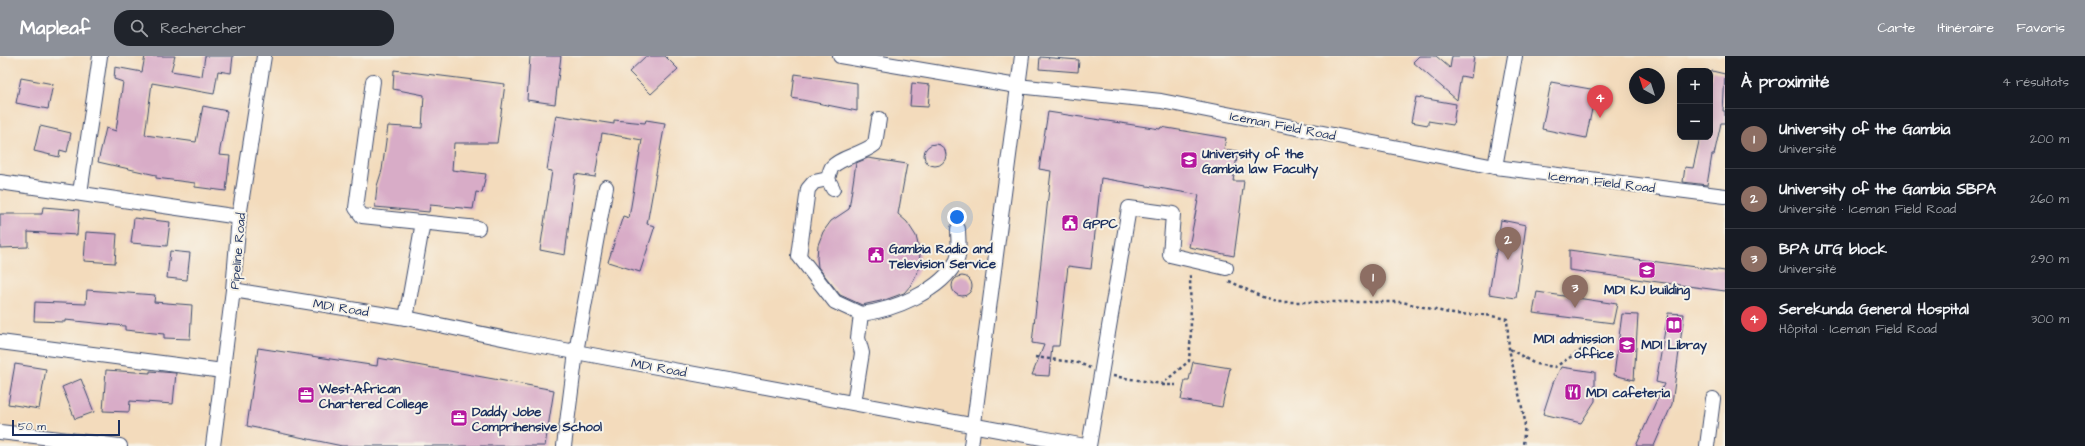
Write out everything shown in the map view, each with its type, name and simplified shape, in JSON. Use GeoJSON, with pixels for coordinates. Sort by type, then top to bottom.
{"type":"FeatureCollection","features":[{"type":"Feature","properties":{"kind":"street"},"geometry":{"type":"LineString","coordinates":[[80,193],[100,56]]}},
{"type":"Feature","properties":{"kind":"street","name":"Pipeline Road"},"geometry":{"type":"LineString","coordinates":[[213,446],[234,290],[240,217],[264,56]]}},
{"type":"Feature","properties":{"kind":"street","name":"Iceman Field Road"},"geometry":{"type":"LineString","coordinates":[[840,56],[1017,86],[1161,101],[1495,167],[1725,196]]}},
{"type":"Feature","properties":{"kind":"street"},"geometry":{"type":"LineString","coordinates":[[971,446],[1022,56]]}},
{"type":"Feature","properties":{"kind":"street"},"geometry":{"type":"LineString","coordinates":[[1495,167],[1515,56]]}},
{"type":"Feature","properties":{"kind":"street"},"geometry":{"type":"LineString","coordinates":[[374,81],[356,208],[362,216],[478,228]]}},
{"type":"Feature","properties":{"kind":"street"},"geometry":{"type":"LineString","coordinates":[[879,119],[875,144],[866,151],[845,159],[832,167],[830,184],[814,182],[808,189],[799,256],[835,302],[861,314],[882,312],[908,300],[940,282],[957,259],[958,229]]}},
{"type":"Feature","properties":{"kind":"street"},"geometry":{"type":"LineString","coordinates":[[0,182],[240,217]]}},
{"type":"Feature","properties":{"kind":"street"},"geometry":{"type":"LineString","coordinates":[[564,446],[576,352],[606,187]]}},
{"type":"Feature","properties":{"kind":"street"},"geometry":{"type":"LineString","coordinates":[[1089,446],[1129,208],[1173,214],[1170,255],[1225,273]]}},
{"type":"Feature","properties":{"kind":"street"},"geometry":{"type":"LineString","coordinates":[[406,318],[423,222]]}},
{"type":"Feature","properties":{"kind":"street","name":"MDI Road"},"geometry":{"type":"LineString","coordinates":[[234,290],[406,318],[576,352],[1085,446]]}},
{"type":"Feature","properties":{"kind":"street"},"geometry":{"type":"LineString","coordinates":[[854,403],[862,354],[858,338],[861,314]]}},
{"type":"Feature","properties":{"kind":"street"},"geometry":{"type":"LineString","coordinates":[[0,342],[223,371]]}},
{"type":"Feature","properties":{"kind":"street"},"geometry":{"type":"LineString","coordinates":[[1707,446],[1713,399]]}},
{"type":"Feature","properties":{"kind":"street"},"geometry":{"type":"LineString","coordinates":[[0,432],[120,446]]}},
{"type":"Feature","properties":{"kind":"path"},"geometry":{"type":"LineString","coordinates":[[1189,361],[1191,331],[1190,272],[1196,273]]}},
{"type":"Feature","properties":{"kind":"path"},"geometry":{"type":"LineString","coordinates":[[1225,273],[1259,297],[1276,302],[1402,302],[1453,314],[1486,315],[1507,319],[1510,349],[1525,421],[1523,446]]}},
{"type":"Feature","properties":{"kind":"path"},"geometry":{"type":"LineString","coordinates":[[1510,349],[1535,364],[1555,367],[1600,338]]}},
{"type":"Feature","properties":{"kind":"path"},"geometry":{"type":"LineString","coordinates":[[1162,384],[1176,385]]}},
{"type":"Feature","properties":{"kind":"building"},"geometry":{"type":"Polygon","coordinates":[[[145,56],[175,56],[171,71],[202,76],[205,56],[233,56],[231,73],[218,71],[214,94],[152,83],[145,135],[196,142],[203,106],[227,111],[219,155],[230,156],[226,191],[195,187],[195,183],[156,178],[156,175],[98,162],[106,128],[116,131],[123,82],[114,79],[115,67],[142,72],[145,56]]]}},
{"type":"Feature","properties":{"kind":"building"},"geometry":{"type":"Polygon","coordinates":[[[530,56],[561,56],[555,104],[527,100],[530,56]]]}},
{"type":"Feature","properties":{"kind":"building"},"geometry":{"type":"Polygon","coordinates":[[[646,56],[665,56],[678,69],[651,94],[629,72],[646,56]]]}},
{"type":"Feature","properties":{"kind":"building"},"geometry":{"type":"Polygon","coordinates":[[[1419,56],[1436,56],[1450,68],[1452,56],[1474,56],[1471,78],[1461,76],[1457,100],[1413,62],[1419,56]]]}},
{"type":"Feature","properties":{"kind":"building"},"geometry":{"type":"Polygon","coordinates":[[[1040,57],[1079,60],[1078,72],[1039,69],[1040,57]]]}},
{"type":"Feature","properties":{"kind":"building"},"geometry":{"type":"Polygon","coordinates":[[[394,70],[505,84],[497,143],[454,143],[452,170],[486,174],[482,193],[476,192],[473,209],[430,205],[429,212],[375,207],[377,186],[382,170],[388,126],[422,128],[424,95],[393,89],[394,70]]]}},
{"type":"Feature","properties":{"kind":"building"},"geometry":{"type":"Polygon","coordinates":[[[1713,71],[1725,74],[1723,111],[1725,111],[1725,123],[1721,123],[1714,155],[1712,155],[1707,185],[1683,182],[1685,167],[1693,168],[1699,140],[1713,140],[1713,71]]]}},
{"type":"Feature","properties":{"kind":"building"},"geometry":{"type":"Polygon","coordinates":[[[795,74],[857,83],[857,111],[792,98],[795,74]]]}},
{"type":"Feature","properties":{"kind":"building"},"geometry":{"type":"Polygon","coordinates":[[[21,78],[53,84],[48,109],[16,103],[21,78]]]}},
{"type":"Feature","properties":{"kind":"building"},"geometry":{"type":"Polygon","coordinates":[[[1551,82],[1596,90],[1586,138],[1542,129],[1551,82]]]}},
{"type":"Feature","properties":{"kind":"building"},"geometry":{"type":"Polygon","coordinates":[[[912,83],[930,85],[928,107],[910,106],[912,83]]]}},
{"type":"Feature","properties":{"kind":"building"},"geometry":{"type":"Polygon","coordinates":[[[1416,97],[1456,104],[1453,125],[1428,121],[1428,125],[1411,122],[1416,97]]]}},
{"type":"Feature","properties":{"kind":"building"},"geometry":{"type":"Polygon","coordinates":[[[1048,112],[1160,129],[1161,127],[1226,138],[1224,149],[1238,151],[1233,181],[1244,181],[1234,256],[1189,247],[1199,195],[1101,178],[1091,269],[1068,266],[1059,346],[1052,346],[1049,376],[1032,375],[1044,345],[1032,343],[1051,171],[1039,169],[1048,112]]]}},
{"type":"Feature","properties":{"kind":"building"},"geometry":{"type":"Polygon","coordinates":[[[556,115],[614,124],[614,120],[645,123],[646,120],[665,123],[647,224],[655,226],[640,272],[608,262],[623,216],[629,218],[642,140],[602,133],[595,177],[575,174],[565,255],[540,250],[552,171],[547,170],[556,115]]]}},
{"type":"Feature","properties":{"kind":"building"},"geometry":{"type":"Polygon","coordinates":[[[40,126],[71,133],[67,152],[60,150],[59,157],[34,151],[40,126]]]}},
{"type":"Feature","properties":{"kind":"building"},"geometry":{"type":"Polygon","coordinates":[[[935,144],[943,147],[946,155],[943,163],[935,166],[927,163],[924,155],[927,147],[935,144]]]}},
{"type":"Feature","properties":{"kind":"building"},"geometry":{"type":"Polygon","coordinates":[[[868,158],[907,164],[898,214],[907,222],[916,236],[920,253],[919,269],[911,285],[904,293],[885,300],[862,305],[840,295],[818,267],[817,258],[818,245],[823,232],[831,221],[849,209],[856,163],[868,158]]]}},
{"type":"Feature","properties":{"kind":"building"},"geometry":{"type":"Polygon","coordinates":[[[43,207],[79,210],[77,235],[28,232],[28,247],[0,248],[0,214],[42,214],[43,207]]]}},
{"type":"Feature","properties":{"kind":"building"},"geometry":{"type":"Polygon","coordinates":[[[134,218],[170,222],[167,246],[131,243],[134,218]]]}},
{"type":"Feature","properties":{"kind":"building"},"geometry":{"type":"Polygon","coordinates":[[[1501,220],[1526,225],[1516,298],[1489,294],[1501,220]]]}},
{"type":"Feature","properties":{"kind":"building"},"geometry":{"type":"Polygon","coordinates":[[[86,232],[117,234],[115,263],[84,261],[86,232]]]}},
{"type":"Feature","properties":{"kind":"building","name":"MDI KJ building"},"geometry":{"type":"Polygon","coordinates":[[[1569,250],[1725,271],[1725,291],[1569,270],[1569,250]]]}},
{"type":"Feature","properties":{"kind":"building"},"geometry":{"type":"Polygon","coordinates":[[[170,251],[190,253],[187,280],[167,278],[170,251]]]}},
{"type":"Feature","properties":{"kind":"building"},"geometry":{"type":"Polygon","coordinates":[[[962,276],[969,279],[972,286],[969,293],[962,296],[955,293],[952,286],[955,279],[962,276]]]}},
{"type":"Feature","properties":{"kind":"building"},"geometry":{"type":"Polygon","coordinates":[[[87,290],[155,295],[154,302],[192,305],[190,339],[164,338],[164,334],[125,330],[125,326],[65,320],[65,322],[34,321],[35,302],[86,304],[87,290]]]}},
{"type":"Feature","properties":{"kind":"building"},"geometry":{"type":"Polygon","coordinates":[[[1537,292],[1617,304],[1613,323],[1533,313],[1537,292]]]}},
{"type":"Feature","properties":{"kind":"building"},"geometry":{"type":"Polygon","coordinates":[[[1668,313],[1684,314],[1672,404],[1654,446],[1636,446],[1664,384],[1656,382],[1668,313]]]}},
{"type":"Feature","properties":{"kind":"building","name":"MDI admission office"},"geometry":{"type":"Polygon","coordinates":[[[1622,314],[1638,315],[1634,380],[1614,375],[1622,314]]]}},
{"type":"Feature","properties":{"kind":"building"},"geometry":{"type":"Polygon","coordinates":[[[258,348],[377,366],[378,358],[554,390],[545,446],[342,446],[247,426],[258,348]]]}},
{"type":"Feature","properties":{"kind":"building"},"geometry":{"type":"Polygon","coordinates":[[[1193,362],[1230,368],[1222,407],[1181,400],[1185,380],[1189,380],[1193,362]]]}},
{"type":"Feature","properties":{"kind":"building"},"geometry":{"type":"Polygon","coordinates":[[[15,364],[46,369],[39,409],[8,404],[15,364]]]}},
{"type":"Feature","properties":{"kind":"building","name":"MDI cafeteria"},"geometry":{"type":"Polygon","coordinates":[[[1561,367],[1595,372],[1595,401],[1581,423],[1543,414],[1553,383],[1561,367]]]}},
{"type":"Feature","properties":{"kind":"building"},"geometry":{"type":"Polygon","coordinates":[[[106,370],[176,373],[173,404],[130,401],[129,412],[103,411],[106,370]]]}},
{"type":"Feature","properties":{"kind":"building"},"geometry":{"type":"Polygon","coordinates":[[[81,379],[94,412],[75,419],[62,387],[81,379]]]}},
{"type":"Feature","properties":{"kind":"place","name":"Serekunda General Hospital"},"geometry":{"type":"Point","coordinates":[1600,118]}},
{"type":"Feature","properties":{"kind":"place","name":"University of the Gambia law Faculty"},"geometry":{"type":"Point","coordinates":[1189,160]}},
{"type":"Feature","properties":{"kind":"place","name":"GPPC"},"geometry":{"type":"Point","coordinates":[1070,223]}},
{"type":"Feature","properties":{"kind":"place","name":"Gambia Radio and Television Service"},"geometry":{"type":"Point","coordinates":[876,255]}},
{"type":"Feature","properties":{"kind":"place","name":"University of the Gambia SBPA"},"geometry":{"type":"Point","coordinates":[1508,260]}},
{"type":"Feature","properties":{"kind":"place","name":"MDI KJ building"},"geometry":{"type":"Point","coordinates":[1647,270]}},
{"type":"Feature","properties":{"kind":"place","name":"University of the Gambia"},"geometry":{"type":"Point","coordinates":[1373,297]}},
{"type":"Feature","properties":{"kind":"place","name":"BPA UTG block"},"geometry":{"type":"Point","coordinates":[1575,308]}},
{"type":"Feature","properties":{"kind":"place","name":"MDI Libray"},"geometry":{"type":"Point","coordinates":[1674,325]}},
{"type":"Feature","properties":{"kind":"place","name":"MDI admission office"},"geometry":{"type":"Point","coordinates":[1627,345]}},
{"type":"Feature","properties":{"kind":"place","name":"MDI cafeteria"},"geometry":{"type":"Point","coordinates":[1573,392]}},
{"type":"Feature","properties":{"kind":"place","name":"West-African Chartered College"},"geometry":{"type":"Point","coordinates":[306,395]}},
{"type":"Feature","properties":{"kind":"place","name":"Daddy Jobe Comprihensive School"},"geometry":{"type":"Point","coordinates":[459,418]}}]}
